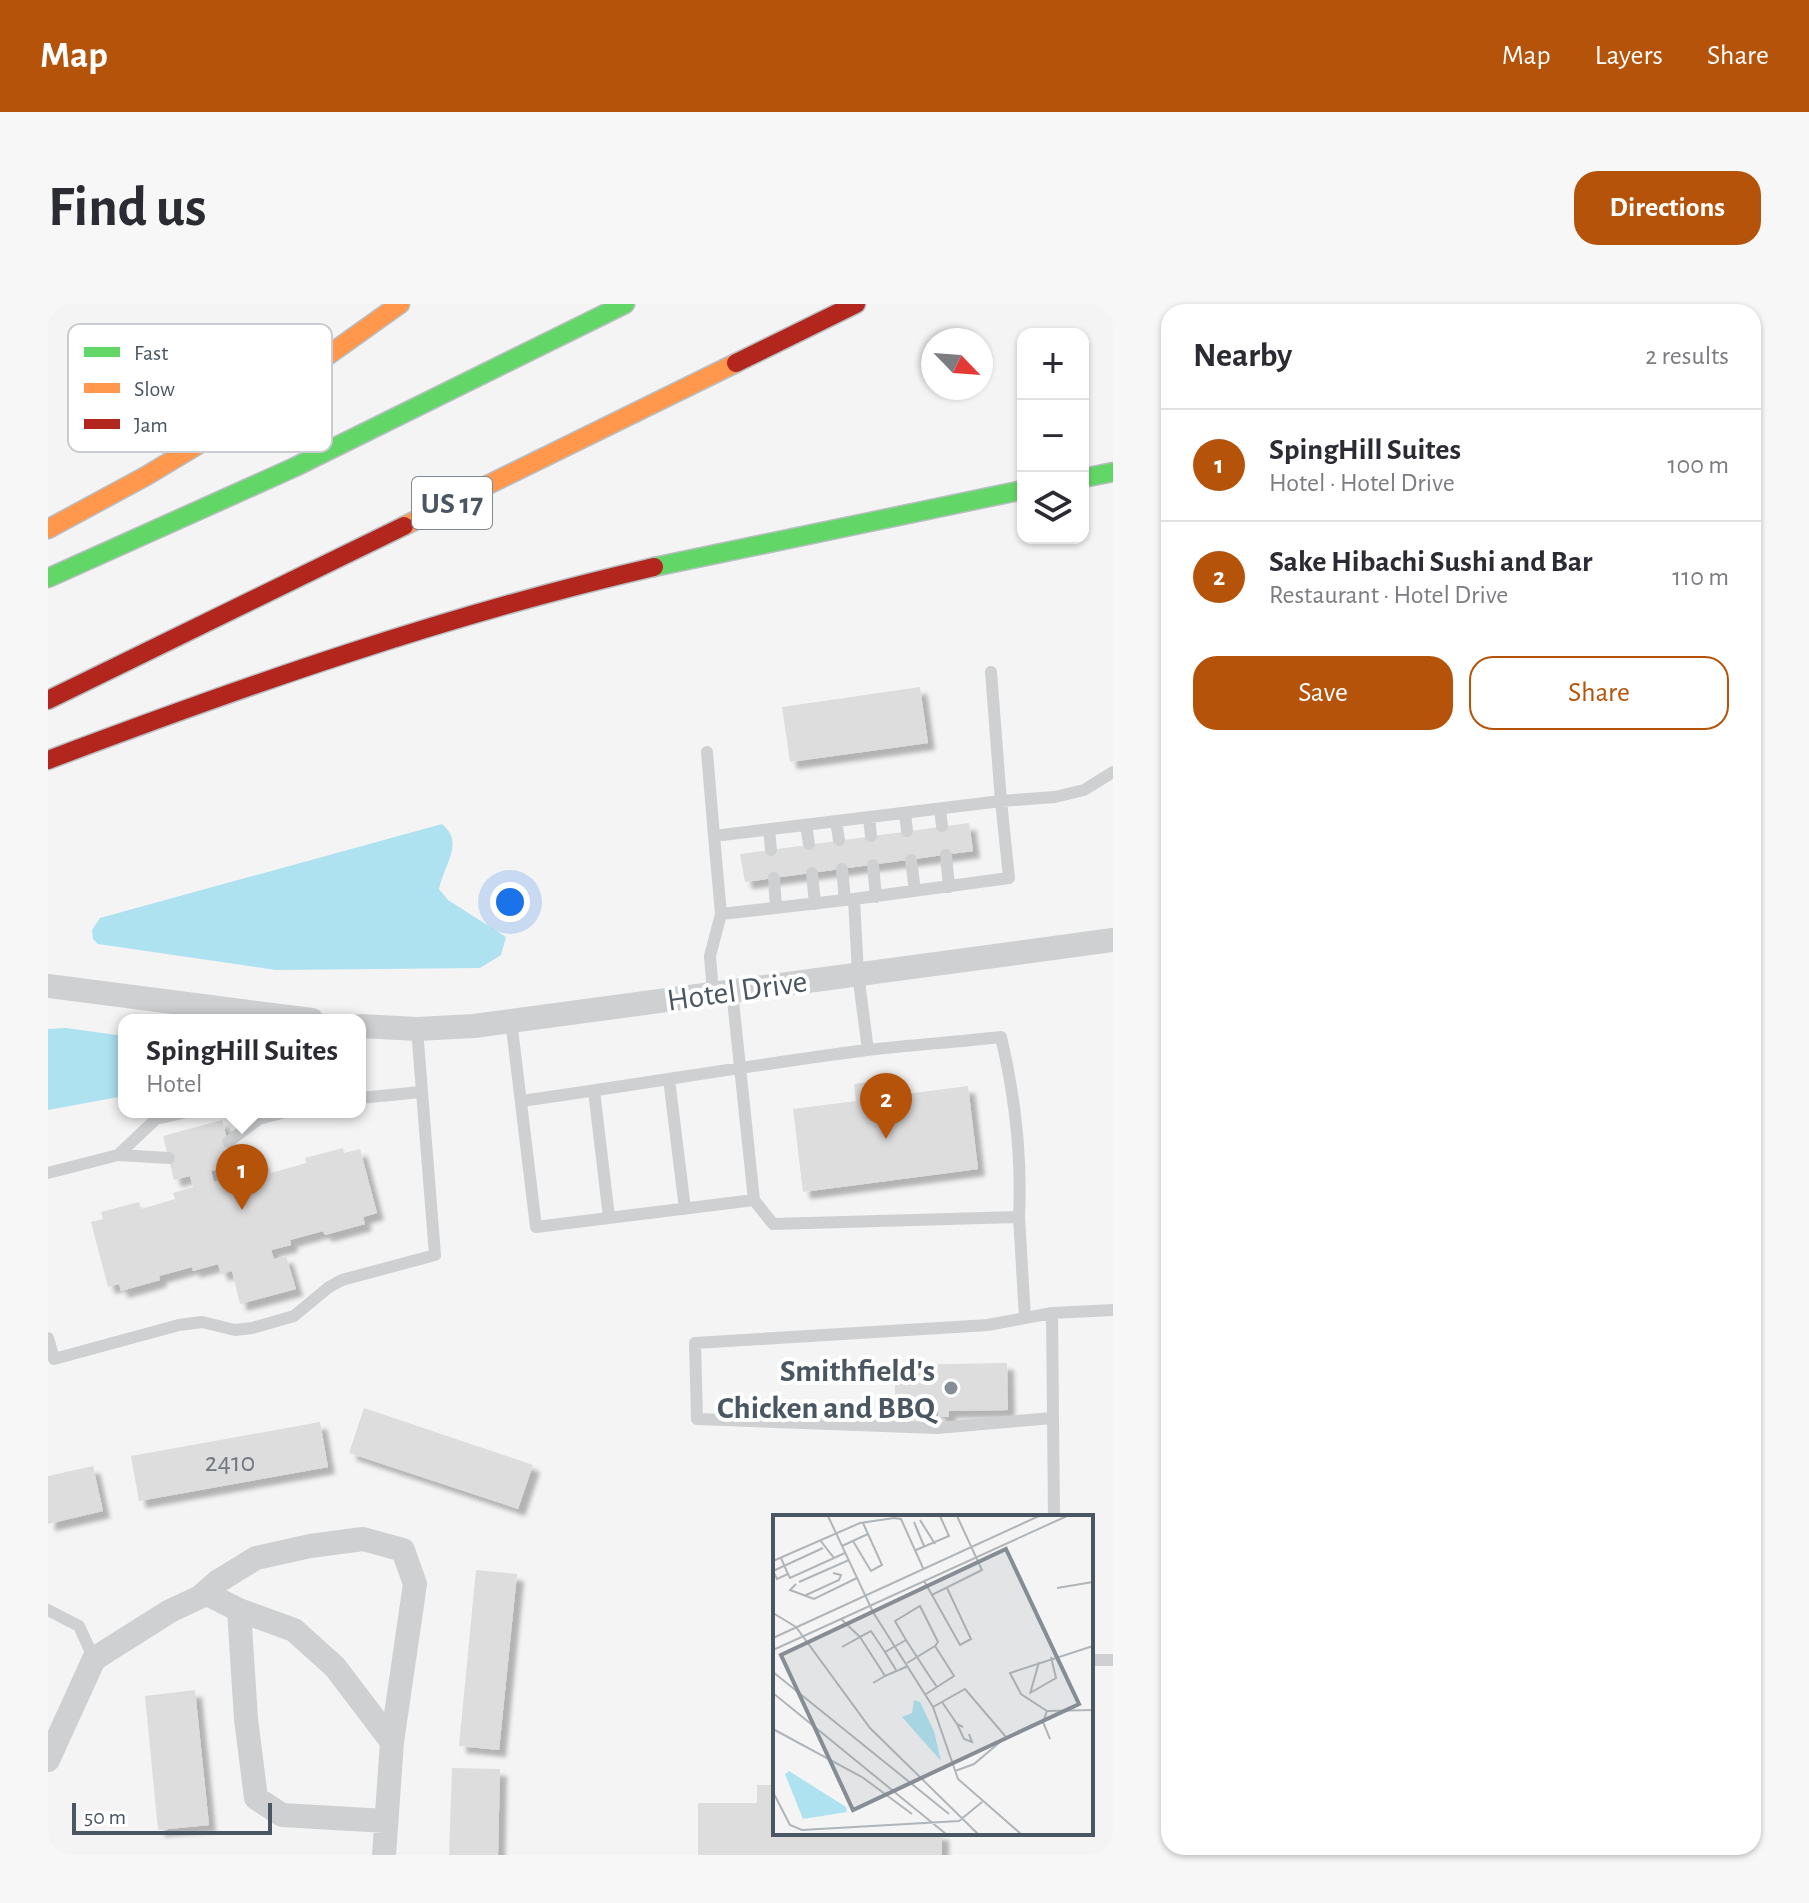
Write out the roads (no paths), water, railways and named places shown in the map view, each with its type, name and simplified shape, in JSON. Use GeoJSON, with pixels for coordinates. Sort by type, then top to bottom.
{"type":"FeatureCollection","features":[{"type":"Feature","properties":{"kind":"highway"},"geometry":{"type":"LineString","coordinates":[[332,355],[400,304]]}},
{"type":"Feature","properties":{"kind":"highway"},"geometry":{"type":"LineString","coordinates":[[332,449],[625,304]]}},
{"type":"Feature","properties":{"kind":"highway","name":"US 17"},"geometry":{"type":"LineString","coordinates":[[48,700],[856,304]]}},
{"type":"Feature","properties":{"kind":"highway"},"geometry":{"type":"LineString","coordinates":[[48,529],[187,452]]}},
{"type":"Feature","properties":{"kind":"highway"},"geometry":{"type":"LineString","coordinates":[[48,578],[325,452]]}},
{"type":"Feature","properties":{"kind":"highway"},"geometry":{"type":"LineString","coordinates":[[1089,477],[1113,472]]}},
{"type":"Feature","properties":{"kind":"highway"},"geometry":{"type":"LineString","coordinates":[[48,760],[331,657],[466,615],[734,548],[1017,491]]}},
{"type":"Feature","properties":{"kind":"street","name":"Hotel Drive"},"geometry":{"type":"LineString","coordinates":[[366,1026],[417,1029],[511,1020],[1113,940]]}},
{"type":"Feature","properties":{"kind":"street"},"geometry":{"type":"LineString","coordinates":[[48,986],[265,1014]]}},
{"type":"Feature","properties":{"kind":"street"},"geometry":{"type":"LineString","coordinates":[[48,1760],[94,1659],[170,1611],[205,1593],[256,1558],[363,1539],[403,1550],[415,1584],[392,1742],[384,1855]]}},
{"type":"Feature","properties":{"kind":"street"},"geometry":{"type":"LineString","coordinates":[[205,1593],[239,1610],[294,1630],[335,1667],[392,1742]]}},
{"type":"Feature","properties":{"kind":"street"},"geometry":{"type":"LineString","coordinates":[[239,1610],[246,1719],[256,1798],[282,1815],[386,1821]]}},
{"type":"Feature","properties":{"kind":"lane"},"geometry":{"type":"LineString","coordinates":[[721,914],[1009,878],[991,672]]}},
{"type":"Feature","properties":{"kind":"lane"},"geometry":{"type":"LineString","coordinates":[[707,752],[721,914],[710,956],[722,992],[739,1069],[754,1200],[773,1224],[1019,1217]]}},
{"type":"Feature","properties":{"kind":"lane"},"geometry":{"type":"LineString","coordinates":[[714,836],[1055,797],[1084,790],[1113,772]]}},
{"type":"Feature","properties":{"kind":"lane"},"geometry":{"type":"LineString","coordinates":[[940,809],[942,826]]}},
{"type":"Feature","properties":{"kind":"lane"},"geometry":{"type":"LineString","coordinates":[[905,813],[907,831]]}},
{"type":"Feature","properties":{"kind":"lane"},"geometry":{"type":"LineString","coordinates":[[869,817],[871,836]]}},
{"type":"Feature","properties":{"kind":"lane"},"geometry":{"type":"LineString","coordinates":[[836,821],[839,840]]}},
{"type":"Feature","properties":{"kind":"lane"},"geometry":{"type":"LineString","coordinates":[[806,825],[809,844]]}},
{"type":"Feature","properties":{"kind":"lane"},"geometry":{"type":"LineString","coordinates":[[769,829],[771,850]]}},
{"type":"Feature","properties":{"kind":"lane"},"geometry":{"type":"LineString","coordinates":[[946,855],[949,887]]}},
{"type":"Feature","properties":{"kind":"lane"},"geometry":{"type":"LineString","coordinates":[[911,860],[915,891]]}},
{"type":"Feature","properties":{"kind":"lane"},"geometry":{"type":"LineString","coordinates":[[873,865],[876,897]]}},
{"type":"Feature","properties":{"kind":"lane"},"geometry":{"type":"LineString","coordinates":[[842,869],[850,900],[868,1050]]}},
{"type":"Feature","properties":{"kind":"lane"},"geometry":{"type":"LineString","coordinates":[[812,873],[815,904]]}},
{"type":"Feature","properties":{"kind":"lane"},"geometry":{"type":"LineString","coordinates":[[774,878],[776,908]]}},
{"type":"Feature","properties":{"kind":"lane"},"geometry":{"type":"LineString","coordinates":[[511,1020],[536,1227],[754,1200]]}},
{"type":"Feature","properties":{"kind":"lane"},"geometry":{"type":"LineString","coordinates":[[48,1338],[54,1359],[179,1325],[202,1322],[235,1330],[252,1328],[294,1316],[342,1280],[435,1255],[417,1029]]}},
{"type":"Feature","properties":{"kind":"lane"},"geometry":{"type":"LineString","coordinates":[[521,1101],[868,1050],[1001,1037],[1012,1090],[1021,1175],[1019,1217],[1025,1318]]}},
{"type":"Feature","properties":{"kind":"lane"},"geometry":{"type":"LineString","coordinates":[[669,1079],[685,1209]]}},
{"type":"Feature","properties":{"kind":"lane"},"geometry":{"type":"LineString","coordinates":[[594,1091],[609,1217]]}},
{"type":"Feature","properties":{"kind":"lane"},"geometry":{"type":"LineString","coordinates":[[366,1097],[421,1092]]}},
{"type":"Feature","properties":{"kind":"lane"},"geometry":{"type":"LineString","coordinates":[[118,1155],[160,1118]]}},
{"type":"Feature","properties":{"kind":"lane"},"geometry":{"type":"LineString","coordinates":[[228,1142],[263,1118]]}},
{"type":"Feature","properties":{"kind":"lane"},"geometry":{"type":"LineString","coordinates":[[48,1173],[118,1155],[169,1158]]}},
{"type":"Feature","properties":{"kind":"lane"},"geometry":{"type":"LineString","coordinates":[[1052,1418],[937,1428],[697,1419],[695,1343],[988,1325],[1052,1313],[1113,1310]]}},
{"type":"Feature","properties":{"kind":"lane"},"geometry":{"type":"LineString","coordinates":[[1052,1313],[1054,1515]]}},
{"type":"Feature","properties":{"kind":"lane"},"geometry":{"type":"LineString","coordinates":[[48,1610],[79,1626],[94,1659]]}},
{"type":"Feature","properties":{"kind":"water"},"geometry":{"type":"Polygon","coordinates":[[[442,824],[449,831],[452,846],[439,889],[448,900],[506,937],[501,955],[480,968],[276,970],[98,944],[93,939],[92,930],[100,918],[442,824]]]}},
{"type":"Feature","properties":{"kind":"water"},"geometry":{"type":"Polygon","coordinates":[[[66,1028],[118,1035],[118,1097],[48,1110],[48,1029],[66,1028]]]}},
{"type":"Feature","properties":{"kind":"place","name":"Sake Hibachi Sushi and Bar"},"geometry":{"type":"Point","coordinates":[886,1139]}},
{"type":"Feature","properties":{"kind":"place","name":"SpingHill Suites"},"geometry":{"type":"Point","coordinates":[242,1210]}},
{"type":"Feature","properties":{"kind":"place","name":"Smithfield's Chicken and BBQ"},"geometry":{"type":"Point","coordinates":[951,1388]}}]}
